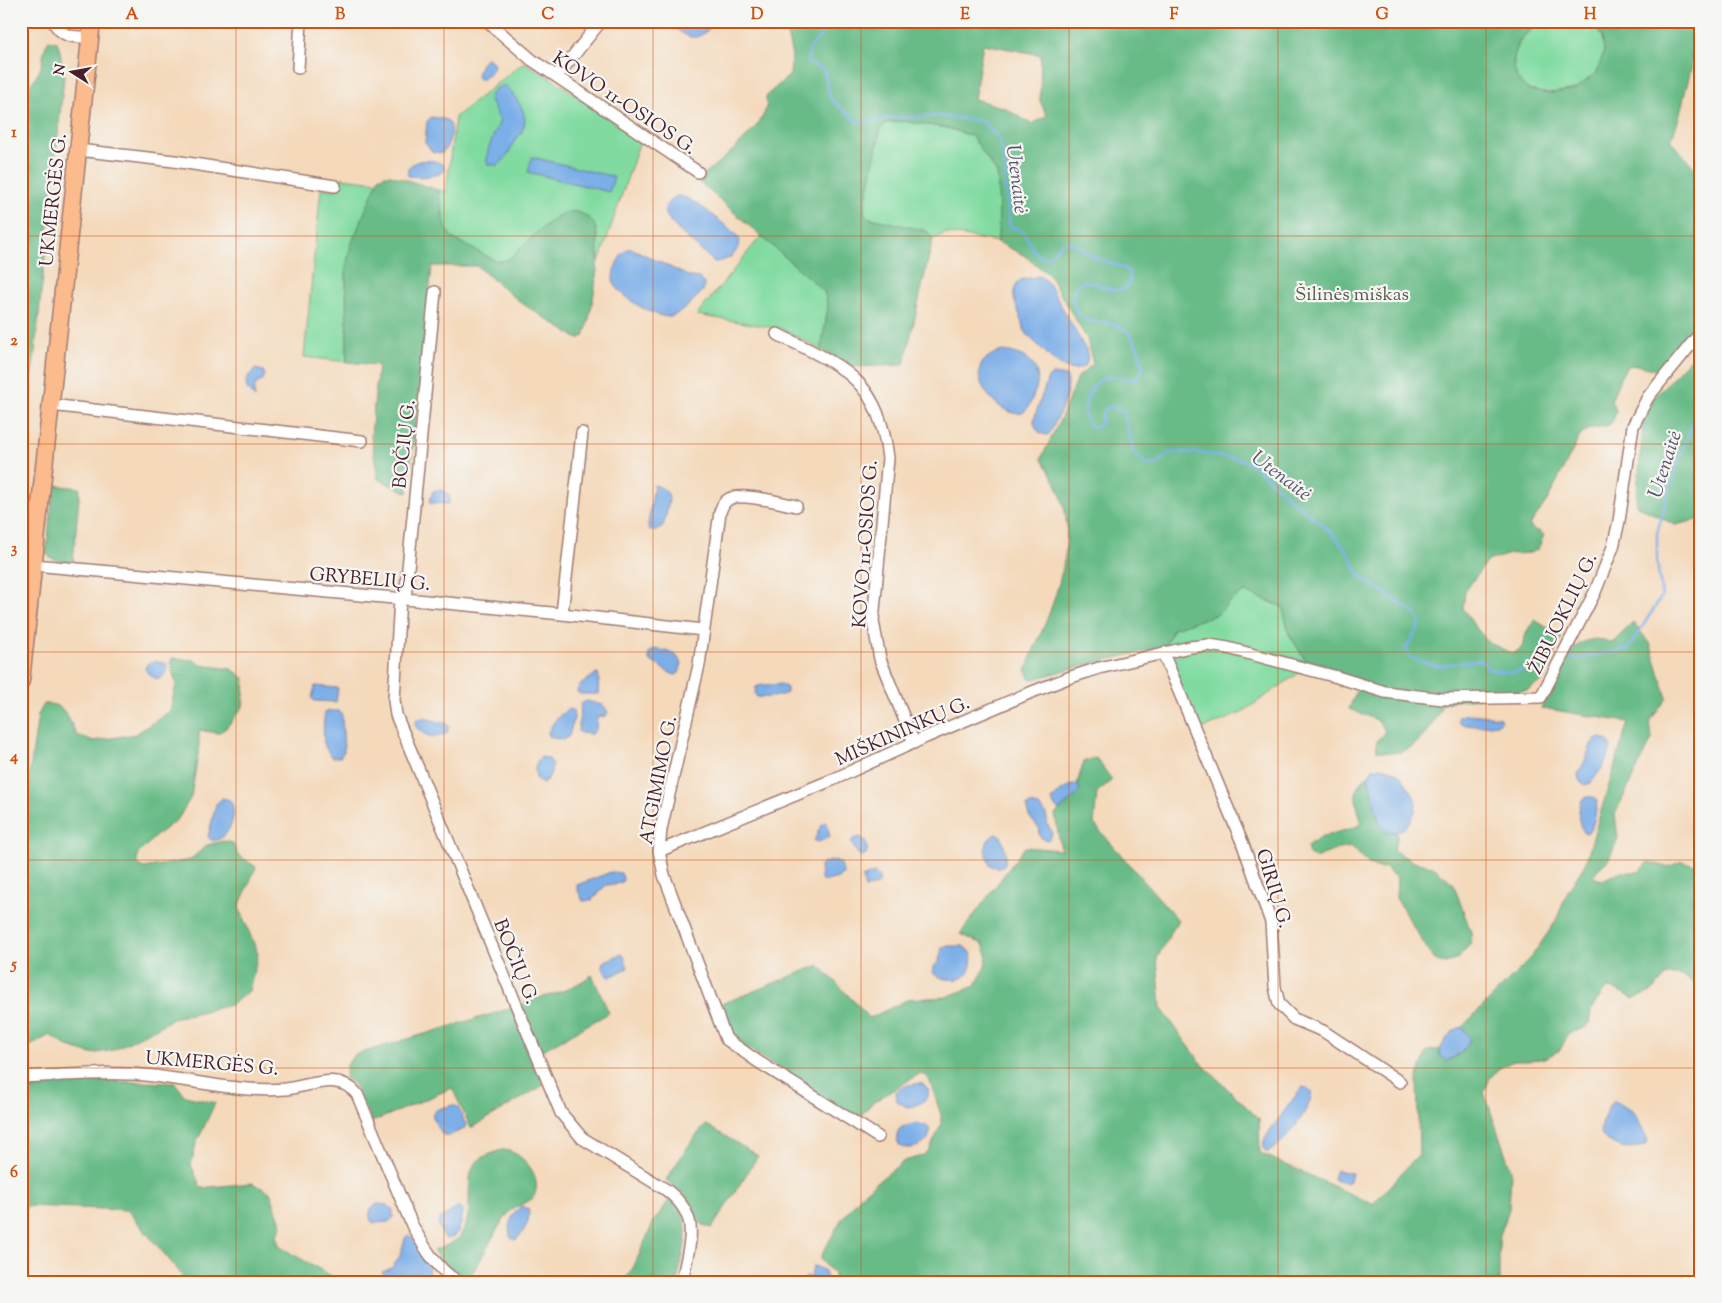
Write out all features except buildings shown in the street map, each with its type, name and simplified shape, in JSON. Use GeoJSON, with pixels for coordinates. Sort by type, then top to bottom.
{"type":"FeatureCollection","features":[{"type":"Feature","properties":{"kind":"highway","name":"UKMERGĖS G."},"geometry":{"type":"LineString","coordinates":[[21,681],[28,564],[51,404],[91,29]]}},
{"type":"Feature","properties":{"kind":"street"},"geometry":{"type":"LineString","coordinates":[[53,21],[58,30],[70,37],[91,29]]}},
{"type":"Feature","properties":{"kind":"street"},"geometry":{"type":"LineString","coordinates":[[298,68],[301,21]]}},
{"type":"Feature","properties":{"kind":"street","name":"KOVO 11-OSIOS G."},"geometry":{"type":"LineString","coordinates":[[487,21],[532,60],[698,172]]}},
{"type":"Feature","properties":{"kind":"street"},"geometry":{"type":"LineString","coordinates":[[558,76],[601,21]]}},
{"type":"Feature","properties":{"kind":"street"},"geometry":{"type":"LineString","coordinates":[[78,150],[174,161],[335,186]]}},
{"type":"Feature","properties":{"kind":"street","name":"BOČIŲ G."},"geometry":{"type":"LineString","coordinates":[[435,292],[402,598],[394,700],[396,715],[561,1114],[582,1138],[675,1196],[687,1212],[691,1230],[682,1282]]}},
{"type":"Feature","properties":{"kind":"street","name":"ŽIBUOKLIŲ G."},"geometry":{"type":"LineString","coordinates":[[1163,653],[1209,645],[1228,648],[1338,677],[1385,692],[1442,699],[1540,697],[1595,592],[1613,547],[1633,426],[1648,397],[1701,332]]}},
{"type":"Feature","properties":{"kind":"street","name":"KOVO 11-OSIOS G."},"geometry":{"type":"LineString","coordinates":[[777,334],[845,369],[869,395],[880,424],[888,458],[873,621],[880,659],[914,743]]}},
{"type":"Feature","properties":{"kind":"street"},"geometry":{"type":"LineString","coordinates":[[51,404],[362,441]]}},
{"type":"Feature","properties":{"kind":"street"},"geometry":{"type":"LineString","coordinates":[[562,614],[582,433]]}},
{"type":"Feature","properties":{"kind":"street","name":"ATGIMIMO G."},"geometry":{"type":"LineString","coordinates":[[796,506],[739,496],[730,498],[723,504],[720,512],[703,630],[700,665],[661,829],[659,852],[664,875],[726,1039],[756,1061],[878,1137]]}},
{"type":"Feature","properties":{"kind":"street","name":"GRYBELIŲ G."},"geometry":{"type":"LineString","coordinates":[[28,564],[402,598],[703,630]]}},
{"type":"Feature","properties":{"kind":"street","name":"MIŠKININKŲ G."},"geometry":{"type":"LineString","coordinates":[[659,852],[832,780],[1027,694],[1099,668],[1163,653]]}},
{"type":"Feature","properties":{"kind":"street","name":"GIRIŲ G."},"geometry":{"type":"LineString","coordinates":[[1163,653],[1242,842],[1272,922],[1275,987],[1279,1004],[1294,1019],[1322,1031],[1400,1082]]}},
{"type":"Feature","properties":{"kind":"street","name":"UKMERGĖS G."},"geometry":{"type":"LineString","coordinates":[[21,1078],[120,1073],[259,1090],[295,1088],[327,1081],[346,1083],[357,1094],[412,1225],[422,1243],[438,1266],[458,1282]]}},
{"type":"Feature","properties":{"kind":"green space"},"geometry":{"type":"Polygon","coordinates":[[[1577,20],[1588,22],[1597,28],[1603,40],[1604,47],[1600,67],[1595,74],[1576,89],[1544,93],[1531,91],[1516,77],[1514,62],[1518,46],[1529,31],[1547,21],[1577,20]]]}},
{"type":"Feature","properties":{"kind":"green space","name":"Šilinės miškas"},"geometry":{"type":"Polygon","coordinates":[[[784,21],[1547,21],[1528,31],[1518,43],[1513,62],[1517,78],[1528,90],[1548,94],[1576,89],[1597,72],[1604,51],[1602,36],[1592,24],[1578,21],[1696,21],[1691,69],[1671,141],[1701,178],[1701,322],[1663,372],[1637,365],[1627,366],[1611,401],[1616,410],[1614,419],[1609,425],[1589,429],[1580,436],[1548,499],[1529,526],[1544,535],[1538,549],[1530,553],[1510,554],[1487,561],[1465,592],[1463,608],[1473,624],[1488,642],[1513,654],[1524,646],[1527,632],[1535,620],[1562,637],[1542,681],[1527,690],[1443,703],[1431,725],[1415,744],[1398,753],[1377,751],[1376,743],[1385,731],[1377,720],[1349,709],[1361,680],[1309,666],[1289,634],[1283,607],[1245,592],[1235,597],[1218,614],[1174,628],[1164,647],[1030,680],[1026,671],[1049,614],[1062,573],[1067,534],[1066,515],[1061,496],[1053,478],[1041,459],[1061,418],[1077,378],[1093,364],[1087,339],[1049,275],[1025,256],[998,242],[997,173],[972,136],[947,128],[903,121],[886,123],[880,131],[864,209],[866,217],[927,231],[933,239],[904,365],[852,367],[821,350],[828,308],[824,291],[697,180],[725,157],[756,127],[766,108],[766,96],[790,75],[792,56],[784,21]],[[983,44],[974,99],[1005,108],[1031,124],[1047,116],[1040,101],[1041,55],[983,44]]]}},
{"type":"Feature","properties":{"kind":"green space"},"geometry":{"type":"Polygon","coordinates":[[[49,40],[57,42],[64,77],[21,484],[21,95],[39,72],[49,40]]]}},
{"type":"Feature","properties":{"kind":"green space"},"geometry":{"type":"Polygon","coordinates":[[[524,62],[562,85],[640,141],[599,262],[595,229],[553,219],[509,259],[502,261],[496,261],[452,238],[446,228],[438,190],[446,192],[455,117],[524,62]]]}},
{"type":"Feature","properties":{"kind":"green space"},"geometry":{"type":"Polygon","coordinates":[[[903,121],[947,128],[972,136],[997,173],[998,242],[946,233],[933,239],[927,231],[866,217],[864,210],[880,130],[886,123],[903,121]]]}},
{"type":"Feature","properties":{"kind":"green space"},"geometry":{"type":"Polygon","coordinates":[[[391,175],[438,190],[446,228],[452,238],[496,261],[509,259],[548,223],[561,214],[568,212],[580,213],[593,222],[598,245],[594,296],[584,336],[578,339],[520,302],[477,266],[432,266],[408,493],[378,479],[371,436],[378,365],[347,362],[346,268],[351,245],[379,178],[391,175]]]}},
{"type":"Feature","properties":{"kind":"green space"},"geometry":{"type":"Polygon","coordinates":[[[341,178],[378,182],[351,245],[346,268],[347,362],[304,357],[321,188],[337,190],[341,178]]]}},
{"type":"Feature","properties":{"kind":"green space"},"geometry":{"type":"Polygon","coordinates":[[[761,236],[824,291],[828,308],[821,350],[782,329],[697,315],[761,236]]]}},
{"type":"Feature","properties":{"kind":"green space"},"geometry":{"type":"Polygon","coordinates":[[[1701,347],[1701,403],[1698,414],[1701,519],[1675,525],[1636,505],[1643,423],[1653,399],[1701,347]]]}},
{"type":"Feature","properties":{"kind":"green space"},"geometry":{"type":"Polygon","coordinates":[[[54,485],[80,488],[73,562],[55,560],[46,553],[54,485]]]}},
{"type":"Feature","properties":{"kind":"green space"},"geometry":{"type":"Polygon","coordinates":[[[1245,592],[1283,607],[1289,634],[1309,666],[1241,713],[1198,731],[1164,647],[1174,628],[1218,614],[1235,597],[1245,592]]]}},
{"type":"Feature","properties":{"kind":"green space"},"geometry":{"type":"Polygon","coordinates":[[[1633,623],[1650,643],[1667,698],[1650,721],[1652,739],[1615,814],[1618,838],[1609,859],[1597,870],[1593,877],[1602,880],[1620,872],[1639,872],[1648,862],[1668,867],[1682,861],[1701,867],[1701,990],[1679,975],[1667,975],[1651,992],[1634,999],[1615,989],[1609,988],[1604,991],[1591,1010],[1589,1024],[1583,1029],[1569,1033],[1560,1050],[1545,1058],[1513,1061],[1498,1069],[1490,1078],[1484,1092],[1511,1170],[1509,1209],[1499,1238],[1499,1282],[834,1282],[834,1274],[821,1260],[821,1256],[841,1220],[863,1193],[904,1161],[923,1156],[930,1149],[941,1125],[941,1115],[929,1079],[925,1075],[919,1074],[872,1103],[858,1119],[736,1041],[727,1030],[719,1005],[819,965],[870,1018],[909,999],[946,997],[975,986],[984,970],[987,955],[983,944],[960,934],[1025,847],[1061,850],[1055,815],[1067,804],[1079,786],[1077,784],[1084,761],[1096,758],[1112,780],[1097,792],[1094,824],[1178,920],[1157,958],[1161,1008],[1202,1064],[1259,1119],[1260,1153],[1373,1204],[1419,1154],[1417,1079],[1427,1051],[1441,1049],[1439,1054],[1452,1059],[1467,1047],[1462,1027],[1530,959],[1556,921],[1568,891],[1585,864],[1628,722],[1541,708],[1558,671],[1575,648],[1585,641],[1598,639],[1612,643],[1633,623]]]}},
{"type":"Feature","properties":{"kind":"green space"},"geometry":{"type":"Polygon","coordinates":[[[172,658],[194,660],[201,665],[232,669],[245,679],[243,707],[226,728],[218,733],[199,730],[199,749],[191,797],[178,819],[158,834],[138,854],[137,863],[143,868],[190,860],[207,845],[223,841],[233,843],[237,854],[256,867],[239,907],[258,954],[249,991],[231,1005],[173,1018],[113,1050],[91,1054],[68,1047],[50,1035],[21,1051],[21,833],[38,715],[44,704],[57,706],[65,713],[77,735],[94,741],[136,734],[170,711],[176,684],[171,663],[172,658]]]}},
{"type":"Feature","properties":{"kind":"green space"},"geometry":{"type":"Polygon","coordinates":[[[1368,776],[1379,823],[1386,830],[1397,833],[1397,840],[1393,850],[1414,862],[1432,866],[1453,883],[1472,935],[1470,944],[1457,960],[1444,963],[1434,960],[1396,898],[1397,878],[1389,872],[1389,869],[1382,867],[1381,869],[1367,863],[1352,847],[1338,849],[1315,858],[1309,855],[1307,846],[1314,841],[1362,824],[1356,791],[1362,781],[1368,776]]]}},
{"type":"Feature","properties":{"kind":"green space"},"geometry":{"type":"Polygon","coordinates":[[[592,975],[609,1013],[541,1051],[521,1007],[533,1000],[565,990],[592,975]]]}},
{"type":"Feature","properties":{"kind":"green space"},"geometry":{"type":"Polygon","coordinates":[[[512,1008],[544,1085],[471,1128],[452,1088],[372,1122],[353,1083],[345,1078],[347,1065],[354,1055],[512,1008]]]}},
{"type":"Feature","properties":{"kind":"green space"},"geometry":{"type":"Polygon","coordinates":[[[98,1081],[175,1083],[185,1096],[215,1103],[196,1144],[191,1165],[201,1188],[252,1183],[270,1192],[282,1226],[276,1236],[280,1247],[342,1282],[175,1282],[183,1276],[127,1210],[28,1206],[21,1213],[21,1086],[98,1081]]]}},
{"type":"Feature","properties":{"kind":"green space"},"geometry":{"type":"Polygon","coordinates":[[[707,1125],[758,1156],[712,1228],[698,1221],[685,1196],[666,1180],[692,1141],[707,1125]]]}},
{"type":"Feature","properties":{"kind":"green space"},"geometry":{"type":"Polygon","coordinates":[[[501,1150],[509,1151],[523,1159],[533,1173],[536,1189],[534,1196],[530,1200],[512,1210],[504,1219],[466,1282],[453,1273],[433,1251],[457,1239],[465,1226],[468,1216],[471,1174],[474,1165],[480,1159],[501,1150]]]}},
{"type":"Feature","properties":{"kind":"green space"},"geometry":{"type":"Polygon","coordinates":[[[670,1199],[683,1215],[686,1228],[685,1244],[677,1282],[624,1282],[634,1266],[654,1221],[670,1199]]]}},
{"type":"Feature","properties":{"kind":"water"},"geometry":{"type":"Polygon","coordinates":[[[667,21],[716,21],[703,34],[698,37],[692,37],[687,36],[667,21]]]}},
{"type":"Feature","properties":{"kind":"water"},"geometry":{"type":"Polygon","coordinates":[[[487,58],[493,62],[494,68],[483,79],[479,79],[477,76],[479,68],[487,58]]]}},
{"type":"Feature","properties":{"kind":"water"},"geometry":{"type":"Polygon","coordinates":[[[505,85],[514,95],[524,113],[524,126],[502,162],[499,165],[488,165],[487,155],[500,121],[489,98],[495,89],[505,85]]]}},
{"type":"Feature","properties":{"kind":"water"},"geometry":{"type":"Polygon","coordinates":[[[431,117],[444,119],[450,124],[450,138],[442,153],[433,152],[425,143],[427,121],[431,117]]]}},
{"type":"Feature","properties":{"kind":"water"},"geometry":{"type":"Polygon","coordinates":[[[532,157],[614,177],[609,192],[528,172],[532,157]]]}},
{"type":"Feature","properties":{"kind":"water"},"geometry":{"type":"Polygon","coordinates":[[[419,161],[439,163],[444,166],[444,171],[432,176],[408,176],[410,166],[419,161]]]}},
{"type":"Feature","properties":{"kind":"water"},"geometry":{"type":"Polygon","coordinates":[[[677,196],[684,197],[699,205],[736,234],[740,240],[737,250],[732,256],[728,259],[714,262],[674,225],[665,211],[670,201],[677,196]]]}},
{"type":"Feature","properties":{"kind":"water"},"geometry":{"type":"Polygon","coordinates":[[[627,249],[633,249],[690,277],[699,278],[704,284],[703,291],[685,308],[672,316],[666,317],[649,311],[623,294],[614,283],[613,274],[616,264],[627,249]]]}},
{"type":"Feature","properties":{"kind":"water"},"geometry":{"type":"Polygon","coordinates":[[[1040,276],[1049,284],[1086,350],[1088,358],[1086,365],[1073,370],[1061,366],[1030,338],[1024,330],[1015,301],[1015,289],[1020,280],[1040,276]]]}},
{"type":"Feature","properties":{"kind":"water"},"geometry":{"type":"Polygon","coordinates":[[[1003,351],[1019,355],[1032,363],[1036,369],[1037,385],[1030,405],[1022,413],[1013,413],[993,400],[984,390],[980,378],[980,367],[987,358],[1003,351]]]}},
{"type":"Feature","properties":{"kind":"water"},"geometry":{"type":"Polygon","coordinates":[[[256,369],[263,371],[265,375],[263,380],[255,385],[255,398],[248,391],[246,383],[249,376],[256,369]]]}},
{"type":"Feature","properties":{"kind":"water"},"geometry":{"type":"Polygon","coordinates":[[[1052,374],[1066,376],[1068,388],[1060,412],[1050,433],[1047,435],[1037,430],[1034,419],[1048,378],[1052,374]]]}},
{"type":"Feature","properties":{"kind":"water"},"geometry":{"type":"Polygon","coordinates":[[[654,485],[665,491],[669,497],[663,525],[654,531],[649,530],[648,525],[654,485]]]}},
{"type":"Feature","properties":{"kind":"water"},"geometry":{"type":"Polygon","coordinates":[[[440,489],[448,494],[449,504],[429,503],[433,491],[440,489]]]}},
{"type":"Feature","properties":{"kind":"water"},"geometry":{"type":"Polygon","coordinates":[[[655,649],[674,653],[682,663],[679,673],[676,675],[672,674],[649,660],[649,653],[655,649]]]}},
{"type":"Feature","properties":{"kind":"water"},"geometry":{"type":"Polygon","coordinates":[[[156,661],[167,664],[165,674],[159,678],[152,676],[145,668],[148,663],[156,661]]]}},
{"type":"Feature","properties":{"kind":"water"},"geometry":{"type":"Polygon","coordinates":[[[597,673],[599,676],[598,694],[580,694],[577,692],[579,686],[597,673]]]}},
{"type":"Feature","properties":{"kind":"water"},"geometry":{"type":"Polygon","coordinates":[[[781,684],[787,688],[787,693],[764,697],[757,697],[755,694],[756,687],[781,684]]]}},
{"type":"Feature","properties":{"kind":"water"},"geometry":{"type":"Polygon","coordinates":[[[315,686],[338,688],[336,702],[314,701],[312,698],[315,686]]]}},
{"type":"Feature","properties":{"kind":"water"},"geometry":{"type":"Polygon","coordinates":[[[586,701],[603,705],[608,712],[606,716],[597,717],[596,730],[592,734],[578,731],[581,704],[586,701]]]}},
{"type":"Feature","properties":{"kind":"water"},"geometry":{"type":"Polygon","coordinates":[[[570,709],[573,710],[574,718],[569,736],[563,740],[550,737],[548,733],[554,722],[570,709]]]}},
{"type":"Feature","properties":{"kind":"water"},"geometry":{"type":"Polygon","coordinates":[[[326,711],[339,711],[342,715],[344,751],[340,757],[332,757],[325,745],[324,717],[326,711]]]}},
{"type":"Feature","properties":{"kind":"water"},"geometry":{"type":"Polygon","coordinates":[[[1469,714],[1499,717],[1501,721],[1496,724],[1479,726],[1458,722],[1459,716],[1469,714]]]}},
{"type":"Feature","properties":{"kind":"water"},"geometry":{"type":"Polygon","coordinates":[[[422,718],[446,723],[449,727],[447,733],[434,737],[421,732],[415,725],[417,719],[422,718]]]}},
{"type":"Feature","properties":{"kind":"water"},"geometry":{"type":"Polygon","coordinates":[[[1598,738],[1606,740],[1610,744],[1608,758],[1591,783],[1585,785],[1579,780],[1578,774],[1591,744],[1598,738]]]}},
{"type":"Feature","properties":{"kind":"water"},"geometry":{"type":"Polygon","coordinates":[[[541,757],[548,758],[552,763],[550,774],[543,783],[537,780],[535,771],[536,764],[541,757]]]}},
{"type":"Feature","properties":{"kind":"water"},"geometry":{"type":"Polygon","coordinates":[[[1382,767],[1400,775],[1415,799],[1414,814],[1405,827],[1399,831],[1385,830],[1379,823],[1368,776],[1373,769],[1382,767]]]}},
{"type":"Feature","properties":{"kind":"water"},"geometry":{"type":"Polygon","coordinates":[[[1077,784],[1080,789],[1076,796],[1059,810],[1054,806],[1052,799],[1060,792],[1077,784]]]}},
{"type":"Feature","properties":{"kind":"water"},"geometry":{"type":"Polygon","coordinates":[[[1587,797],[1594,797],[1597,800],[1595,818],[1588,833],[1585,833],[1579,822],[1579,809],[1582,800],[1587,797]]]}},
{"type":"Feature","properties":{"kind":"water"},"geometry":{"type":"Polygon","coordinates":[[[222,798],[230,800],[233,805],[233,819],[231,826],[223,837],[211,840],[208,837],[216,804],[222,798]]]}},
{"type":"Feature","properties":{"kind":"water"},"geometry":{"type":"Polygon","coordinates":[[[1030,804],[1039,806],[1046,814],[1047,824],[1052,832],[1048,840],[1041,838],[1039,834],[1040,829],[1029,816],[1027,806],[1030,804]]]}},
{"type":"Feature","properties":{"kind":"water"},"geometry":{"type":"Polygon","coordinates":[[[825,822],[830,837],[818,842],[814,841],[821,825],[825,822]]]}},
{"type":"Feature","properties":{"kind":"water"},"geometry":{"type":"Polygon","coordinates":[[[995,834],[1001,836],[1004,847],[1006,859],[1002,867],[990,865],[985,850],[988,840],[995,834]]]}},
{"type":"Feature","properties":{"kind":"water"},"geometry":{"type":"Polygon","coordinates":[[[860,837],[865,842],[867,850],[866,854],[861,856],[851,843],[853,839],[860,837]]]}},
{"type":"Feature","properties":{"kind":"water"},"geometry":{"type":"Polygon","coordinates":[[[835,860],[841,863],[843,874],[838,878],[823,882],[820,866],[823,863],[835,860]]]}},
{"type":"Feature","properties":{"kind":"water"},"geometry":{"type":"Polygon","coordinates":[[[611,872],[621,873],[622,882],[606,885],[592,900],[583,901],[577,885],[611,872]]]}},
{"type":"Feature","properties":{"kind":"water"},"geometry":{"type":"Polygon","coordinates":[[[874,873],[879,876],[879,883],[865,888],[862,878],[874,873]]]}},
{"type":"Feature","properties":{"kind":"water"},"geometry":{"type":"Polygon","coordinates":[[[963,946],[971,952],[971,966],[966,975],[961,979],[948,979],[933,973],[934,967],[939,961],[942,948],[963,946]]]}},
{"type":"Feature","properties":{"kind":"water"},"geometry":{"type":"Polygon","coordinates":[[[621,954],[624,956],[628,968],[610,977],[607,976],[602,966],[603,962],[621,954]]]}},
{"type":"Feature","properties":{"kind":"water"},"geometry":{"type":"Polygon","coordinates":[[[1462,1027],[1470,1039],[1469,1042],[1460,1052],[1447,1061],[1439,1054],[1442,1045],[1454,1031],[1462,1027]]]}},
{"type":"Feature","properties":{"kind":"water"},"geometry":{"type":"Polygon","coordinates":[[[923,1084],[928,1089],[928,1093],[922,1102],[907,1107],[897,1101],[896,1092],[902,1088],[908,1085],[923,1084]]]}},
{"type":"Feature","properties":{"kind":"water"},"geometry":{"type":"Polygon","coordinates":[[[1302,1087],[1307,1088],[1311,1092],[1311,1098],[1302,1117],[1279,1144],[1266,1152],[1263,1148],[1264,1141],[1302,1087]]]}},
{"type":"Feature","properties":{"kind":"water"},"geometry":{"type":"Polygon","coordinates":[[[1615,1101],[1634,1112],[1648,1141],[1645,1145],[1634,1148],[1622,1147],[1602,1136],[1604,1117],[1609,1107],[1615,1101]]]}},
{"type":"Feature","properties":{"kind":"water"},"geometry":{"type":"Polygon","coordinates":[[[453,1105],[458,1107],[466,1125],[464,1129],[450,1135],[443,1135],[437,1127],[432,1114],[438,1109],[453,1105]]]}},
{"type":"Feature","properties":{"kind":"water"},"geometry":{"type":"Polygon","coordinates":[[[916,1123],[927,1126],[930,1130],[928,1139],[916,1147],[901,1147],[897,1139],[899,1129],[916,1123]]]}},
{"type":"Feature","properties":{"kind":"water"},"geometry":{"type":"Polygon","coordinates":[[[1336,1170],[1352,1173],[1350,1181],[1347,1183],[1334,1180],[1336,1170]]]}},
{"type":"Feature","properties":{"kind":"water"},"geometry":{"type":"Polygon","coordinates":[[[378,1204],[388,1205],[393,1210],[393,1218],[388,1222],[374,1223],[371,1221],[370,1211],[378,1204]]]}},
{"type":"Feature","properties":{"kind":"water"},"geometry":{"type":"Polygon","coordinates":[[[521,1206],[528,1209],[529,1217],[524,1230],[515,1240],[511,1238],[509,1229],[515,1213],[521,1206]]]}},
{"type":"Feature","properties":{"kind":"water"},"geometry":{"type":"Polygon","coordinates":[[[458,1207],[463,1211],[459,1229],[454,1236],[446,1239],[438,1223],[440,1219],[458,1207]]]}},
{"type":"Feature","properties":{"kind":"water"},"geometry":{"type":"Polygon","coordinates":[[[408,1235],[412,1237],[423,1253],[428,1265],[428,1274],[425,1276],[412,1275],[390,1281],[386,1279],[382,1272],[391,1268],[395,1263],[408,1235]]]}},
{"type":"Feature","properties":{"kind":"water"},"geometry":{"type":"Polygon","coordinates":[[[815,1266],[825,1271],[828,1282],[802,1282],[806,1277],[811,1277],[813,1267],[815,1266]]]}},
{"type":"Feature","properties":{"kind":"waterway","name":"Utenaitė"},"geometry":{"type":"LineString","coordinates":[[830,21],[809,49],[808,62],[824,70],[830,98],[858,123],[892,118],[940,116],[981,121],[999,138],[1005,164],[1005,185],[1010,227],[1020,230],[1025,234],[1035,251],[1043,256],[1049,257],[1061,243],[1070,242],[1094,257],[1124,268],[1129,272],[1130,281],[1126,288],[1113,290],[1087,281],[1078,285],[1073,294],[1076,311],[1083,318],[1092,322],[1117,325],[1130,334],[1140,354],[1143,369],[1136,379],[1107,378],[1101,380],[1092,388],[1085,407],[1085,413],[1086,419],[1093,428],[1100,425],[1104,411],[1112,406],[1123,411],[1134,454],[1149,465],[1157,464],[1169,453],[1180,452],[1243,460],[1257,468],[1280,490],[1333,534],[1350,555],[1361,577],[1416,614],[1420,621],[1419,627],[1406,648],[1411,658],[1438,666],[1478,660],[1482,661],[1488,669],[1511,672],[1520,671],[1528,667],[1545,652],[1554,650]]}},
{"type":"Feature","properties":{"kind":"waterway","name":"Utenaitė"},"geometry":{"type":"LineString","coordinates":[[1570,658],[1576,659],[1628,649],[1662,596],[1657,562],[1657,533],[1673,476],[1701,400]]}}]}
